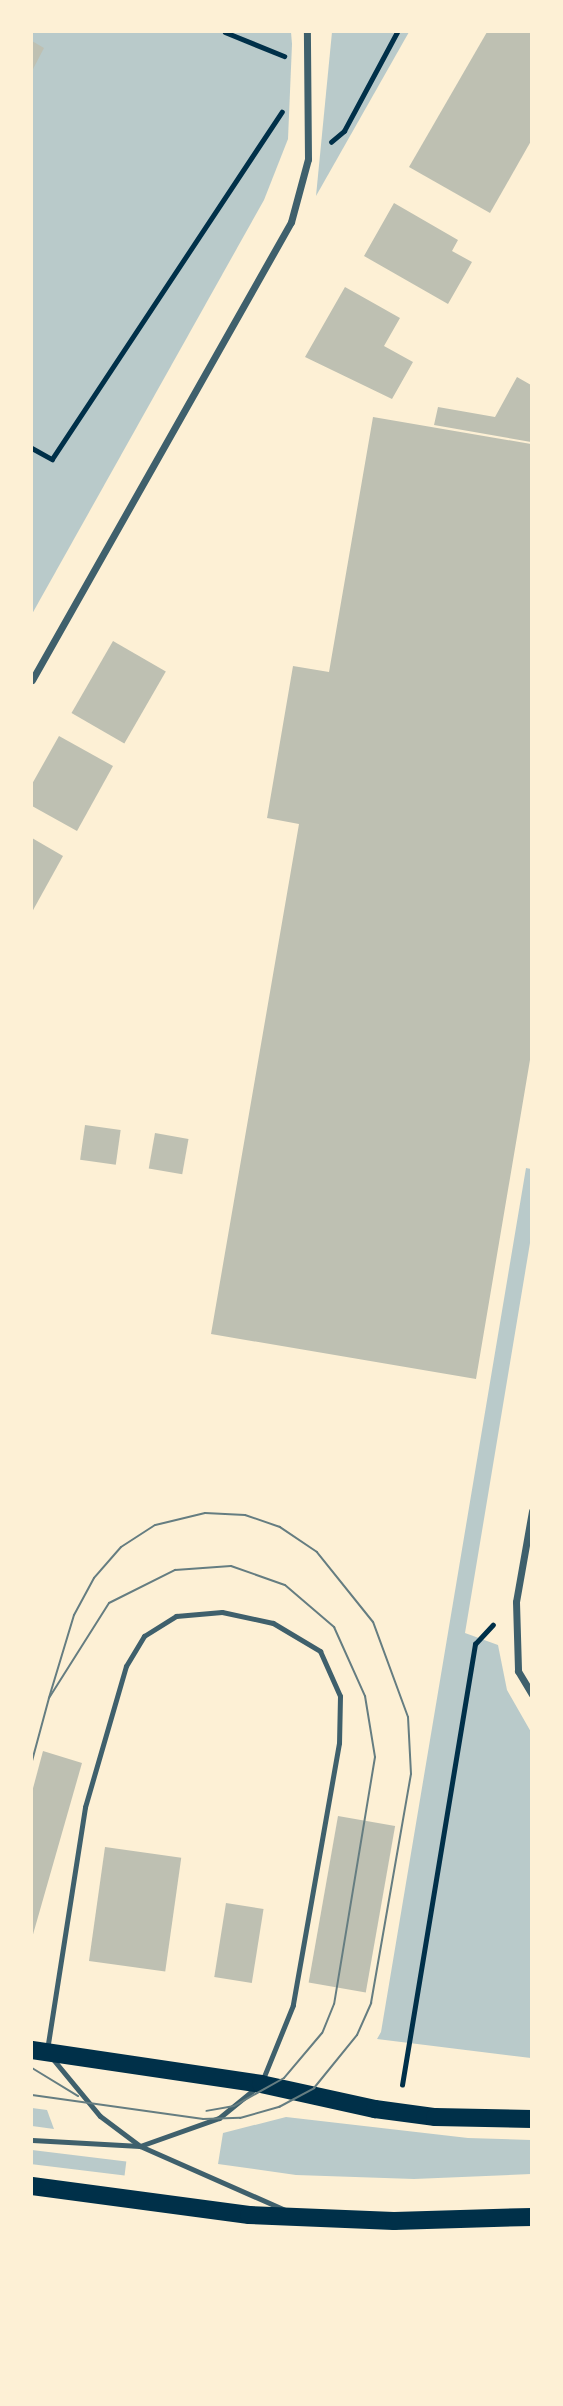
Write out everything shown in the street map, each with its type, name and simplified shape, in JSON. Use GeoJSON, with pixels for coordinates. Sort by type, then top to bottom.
{"type":"FeatureCollection","features":[{"type":"Feature","properties":{"kind":"main road"},"geometry":{"type":"LineString","coordinates":[[39,2051],[261,2084],[398,2112],[531,2119]]}},
{"type":"Feature","properties":{"kind":"main road"},"geometry":{"type":"LineString","coordinates":[[32,2186],[248,2215],[394,2221],[531,2217]]}},
{"type":"Feature","properties":{"kind":"street"},"geometry":{"type":"LineString","coordinates":[[32,680],[291,222],[308,159],[310,64],[307,32]]}},
{"type":"Feature","properties":{"kind":"street"},"geometry":{"type":"LineString","coordinates":[[531,1511],[516,1602],[518,1671],[531,1694]]}},
{"type":"Feature","properties":{"kind":"lane"},"geometry":{"type":"LineString","coordinates":[[32,2140],[140,2146],[219,2118],[261,2084],[293,2005],[339,1743],[340,1696],[320,1651],[273,1623],[222,1612],[176,1616],[144,1636],[126,1666],[73,1866],[39,2051],[100,2116],[140,2146],[304,2218]]}},
{"type":"Feature","properties":{"kind":"path"},"geometry":{"type":"LineString","coordinates":[[225,32],[247,44],[310,64]]}},
{"type":"Feature","properties":{"kind":"path"},"geometry":{"type":"LineString","coordinates":[[308,159],[344,131],[397,32]]}},
{"type":"Feature","properties":{"kind":"path"},"geometry":{"type":"LineString","coordinates":[[32,448],[52,459],[286,106]]}},
{"type":"Feature","properties":{"kind":"path"},"geometry":{"type":"LineString","coordinates":[[398,2112],[475,1644],[516,1602]]}},
{"type":"Feature","properties":{"kind":"shaded area"},"geometry":{"type":"Polygon","coordinates":[[[32,32],[291,32],[292,44],[288,139],[264,200],[32,614],[32,32]]]}},
{"type":"Feature","properties":{"kind":"shaded area"},"geometry":{"type":"Polygon","coordinates":[[[332,32],[409,32],[316,196],[332,32]]]}},
{"type":"Feature","properties":{"kind":"shaded area"},"geometry":{"type":"Polygon","coordinates":[[[526,1168],[531,1169],[531,1237],[465,1633],[498,1645],[507,1690],[531,1732],[531,2058],[377,2039],[381,2032],[526,1168]]]}},
{"type":"Feature","properties":{"kind":"shaded area"},"geometry":{"type":"Polygon","coordinates":[[[32,2108],[47,2110],[54,2129],[32,2126],[32,2108]]]}},
{"type":"Feature","properties":{"kind":"shaded area"},"geometry":{"type":"Polygon","coordinates":[[[286,2117],[468,2138],[531,2140],[531,2174],[414,2179],[296,2175],[218,2164],[223,2133],[286,2117]]]}},
{"type":"Feature","properties":{"kind":"shaded area"},"geometry":{"type":"Polygon","coordinates":[[[32,2150],[126,2162],[125,2175],[32,2164],[32,2150]]]}},
{"type":"Feature","properties":{"kind":"building"},"geometry":{"type":"Polygon","coordinates":[[[487,32],[531,32],[531,141],[490,213],[409,167],[487,32]]]}},
{"type":"Feature","properties":{"kind":"building"},"geometry":{"type":"Polygon","coordinates":[[[32,41],[44,48],[32,71],[32,41]]]}},
{"type":"Feature","properties":{"kind":"building"},"geometry":{"type":"Polygon","coordinates":[[[394,203],[458,240],[452,251],[472,262],[448,304],[364,256],[394,203]]]}},
{"type":"Feature","properties":{"kind":"building"},"geometry":{"type":"Polygon","coordinates":[[[345,287],[400,318],[384,346],[413,362],[392,399],[305,357],[345,287]]]}},
{"type":"Feature","properties":{"kind":"building"},"geometry":{"type":"Polygon","coordinates":[[[517,377],[531,385],[531,442],[434,425],[438,407],[495,417],[517,377]]]}},
{"type":"Feature","properties":{"kind":"building"},"geometry":{"type":"Polygon","coordinates":[[[373,417],[531,444],[531,1054],[476,1379],[211,1334],[299,824],[267,818],[293,666],[329,672],[373,417]]]}},
{"type":"Feature","properties":{"kind":"building"},"geometry":{"type":"Polygon","coordinates":[[[113,641],[166,672],[124,743],[72,713],[113,641]]]}},
{"type":"Feature","properties":{"kind":"building"},"geometry":{"type":"Polygon","coordinates":[[[59,736],[113,766],[77,831],[32,806],[32,784],[59,736]]]}},
{"type":"Feature","properties":{"kind":"building"},"geometry":{"type":"Polygon","coordinates":[[[32,838],[63,856],[32,912],[32,838]]]}},
{"type":"Feature","properties":{"kind":"building"},"geometry":{"type":"Polygon","coordinates":[[[85,1125],[121,1130],[116,1165],[80,1160],[85,1125]]]}},
{"type":"Feature","properties":{"kind":"building"},"geometry":{"type":"Polygon","coordinates":[[[155,1133],[188,1139],[182,1174],[149,1168],[155,1133]]]}},
{"type":"Feature","properties":{"kind":"building"},"geometry":{"type":"Polygon","coordinates":[[[43,1751],[82,1763],[32,1938],[32,1792],[43,1751]]]}},
{"type":"Feature","properties":{"kind":"building"},"geometry":{"type":"Polygon","coordinates":[[[338,1816],[395,1826],[366,1993],[309,1982],[338,1816]]]}},
{"type":"Feature","properties":{"kind":"building"},"geometry":{"type":"Polygon","coordinates":[[[105,1847],[181,1858],[165,1972],[89,1961],[105,1847]]]}},
{"type":"Feature","properties":{"kind":"building"},"geometry":{"type":"Polygon","coordinates":[[[226,1903],[264,1909],[252,1983],[214,1977],[226,1903]]]}},
{"type":"Feature","properties":{"kind":"tram line"},"geometry":{"type":"LineString","coordinates":[[32,2095],[203,2119],[240,2118],[279,2107],[314,2088],[357,2035],[371,2003],[411,1774],[408,1717],[373,1622],[317,1552],[280,1527],[245,1515],[205,1513],[155,1525],[121,1547],[94,1578],[74,1615],[49,1698]]}},
{"type":"Feature","properties":{"kind":"tram line"},"geometry":{"type":"LineString","coordinates":[[32,1761],[49,1698],[109,1603],[175,1570],[231,1566],[285,1585],[334,1627],[365,1696],[375,1757],[334,2004],[322,2033],[284,2078],[234,2106],[206,2111]]}},
{"type":"Feature","properties":{"kind":"tram line"},"geometry":{"type":"LineString","coordinates":[[32,2068],[78,2096]]}}]}
